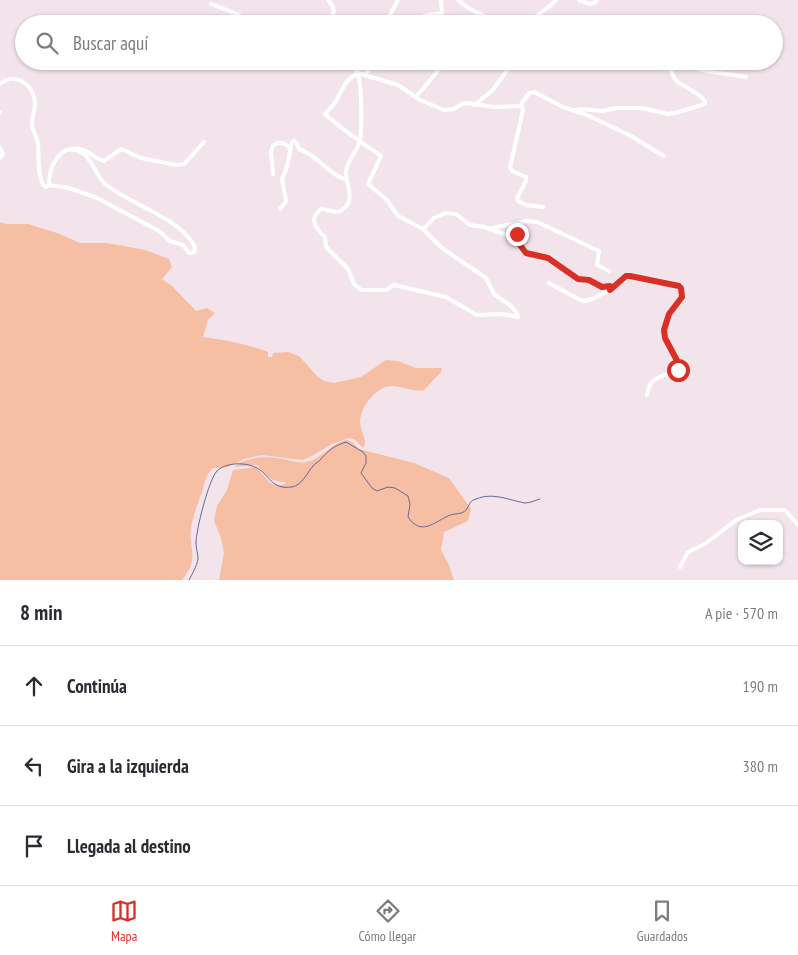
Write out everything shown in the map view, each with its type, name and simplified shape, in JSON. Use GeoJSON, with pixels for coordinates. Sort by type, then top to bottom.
{"type":"FeatureCollection","features":[{"type":"Feature","properties":{"kind":"street"},"geometry":{"type":"LineString","coordinates":[[328,0],[333,6],[333,15]]}},
{"type":"Feature","properties":{"kind":"street"},"geometry":{"type":"LineString","coordinates":[[390,15],[398,0]]}},
{"type":"Feature","properties":{"kind":"street"},"geometry":{"type":"LineString","coordinates":[[429,15],[442,13],[441,0]]}},
{"type":"Feature","properties":{"kind":"street"},"geometry":{"type":"LineString","coordinates":[[458,0],[482,15]]}},
{"type":"Feature","properties":{"kind":"street"},"geometry":{"type":"LineString","coordinates":[[536,15],[556,0]]}},
{"type":"Feature","properties":{"kind":"street"},"geometry":{"type":"LineString","coordinates":[[579,0],[590,4],[597,0]]}},
{"type":"Feature","properties":{"kind":"street"},"geometry":{"type":"LineString","coordinates":[[211,4],[238,15]]}},
{"type":"Feature","properties":{"kind":"street"},"geometry":{"type":"LineString","coordinates":[[356,70],[358,73],[361,91],[360,141],[346,169],[350,198],[347,206],[342,211],[335,212],[320,209],[314,219],[317,231],[325,237],[326,247],[348,269],[358,290],[386,290],[394,285],[446,297],[477,314],[504,314],[518,317],[518,313],[511,306],[494,294],[486,278],[442,248],[423,229],[398,216],[387,200],[368,184],[381,156],[360,141],[325,114],[350,77],[358,73],[365,74],[398,85],[430,105],[444,110],[454,109],[464,104],[504,107],[522,104]]}},
{"type":"Feature","properties":{"kind":"street"},"geometry":{"type":"LineString","coordinates":[[365,74],[369,70]]}},
{"type":"Feature","properties":{"kind":"street"},"geometry":{"type":"LineString","coordinates":[[416,97],[438,70]]}},
{"type":"Feature","properties":{"kind":"street"},"geometry":{"type":"LineString","coordinates":[[474,104],[492,91],[507,70]]}},
{"type":"Feature","properties":{"kind":"street"},"geometry":{"type":"LineString","coordinates":[[574,111],[582,109],[602,111],[618,108],[642,108],[655,112],[676,113],[705,104],[699,93],[677,82],[672,70]]}},
{"type":"Feature","properties":{"kind":"street"},"geometry":{"type":"LineString","coordinates":[[701,70],[746,78]]}},
{"type":"Feature","properties":{"kind":"street"},"geometry":{"type":"LineString","coordinates":[[0,84],[6,79],[15,78],[23,82],[32,92],[35,100],[32,124],[38,144],[38,164],[42,183],[46,187],[48,185],[70,188],[97,198],[159,231],[170,241],[183,245],[189,253],[194,252],[196,247],[191,239],[172,222],[148,208],[128,200],[103,181],[87,158],[77,150],[70,149]]}},
{"type":"Feature","properties":{"kind":"street"},"geometry":{"type":"LineString","coordinates":[[543,206],[526,204],[518,200],[517,198],[526,181],[526,177],[510,167],[523,110],[522,104],[528,94],[532,92],[629,135],[664,156]]}},
{"type":"Feature","properties":{"kind":"street"},"geometry":{"type":"LineString","coordinates":[[48,185],[56,159],[61,153],[70,149],[86,150],[104,161],[121,149],[141,158],[176,165],[184,164],[204,142]]}},
{"type":"Feature","properties":{"kind":"street"},"geometry":{"type":"LineString","coordinates":[[280,209],[286,200],[282,179],[287,167],[292,142],[296,142],[298,149],[311,154],[333,174],[346,179]]}},
{"type":"Feature","properties":{"kind":"street"},"geometry":{"type":"LineString","coordinates":[[273,174],[271,152],[273,146],[284,143],[290,148]]}},
{"type":"Feature","properties":{"kind":"street"},"geometry":{"type":"LineString","coordinates":[[0,148],[3,154],[0,158]]}},
{"type":"Feature","properties":{"kind":"street"},"geometry":{"type":"LineString","coordinates":[[423,229],[434,218],[446,213],[456,214],[470,226],[490,229],[507,235],[517,234],[520,245],[526,253],[548,258],[578,279],[589,280],[602,287],[610,286],[610,290]]}},
{"type":"Feature","properties":{"kind":"street"},"geometry":{"type":"LineString","coordinates":[[490,229],[527,221],[537,222],[599,251],[597,264],[609,270]]}},
{"type":"Feature","properties":{"kind":"street"},"geometry":{"type":"LineString","coordinates":[[549,283],[585,301],[610,290],[626,276],[669,283],[681,288],[682,297],[669,314],[664,330],[665,338],[681,368],[653,380],[648,385],[647,395]]}},
{"type":"Feature","properties":{"kind":"street"},"geometry":{"type":"LineString","coordinates":[[680,567],[688,552],[705,544],[736,520],[760,510],[785,510],[798,525]]}},
{"type":"Feature","properties":{"kind":"shaded area"},"geometry":{"type":"Polygon","coordinates":[[[0,222],[6,224],[28,224],[80,243],[107,243],[145,250],[169,259],[172,267],[162,279],[172,286],[196,311],[207,308],[215,313],[208,320],[203,337],[252,347],[268,352],[268,357],[272,357],[273,353],[288,352],[299,356],[324,381],[334,383],[361,377],[386,360],[398,361],[416,368],[442,368],[441,372],[424,390],[412,390],[393,386],[381,389],[376,393],[367,403],[361,415],[360,424],[365,444],[363,448],[354,439],[349,438],[332,444],[302,460],[262,455],[244,459],[229,467],[213,468],[205,481],[193,517],[191,564],[182,580],[0,580],[0,222]]]}},
{"type":"Feature","properties":{"kind":"shaded area"},"geometry":{"type":"Polygon","coordinates":[[[347,440],[359,449],[414,463],[449,478],[471,509],[468,521],[444,532],[441,550],[454,580],[219,580],[224,553],[221,538],[214,521],[217,506],[227,490],[233,470],[255,467],[274,485],[285,484],[285,482],[276,481],[269,477],[257,465],[234,467],[251,459],[270,457],[306,462],[317,458],[336,444],[347,440]]]}},
{"type":"Feature","properties":{"kind":"waterway"},"geometry":{"type":"LineString","coordinates":[[189,580],[198,557],[196,543],[203,505],[214,476],[217,471],[226,466],[242,464],[252,466],[261,471],[275,484],[292,487],[296,486],[329,451],[346,442],[363,452],[366,456],[366,463],[361,473],[372,488],[377,491],[388,487],[395,488],[408,496],[410,504],[408,517],[413,523],[422,527],[450,515],[462,513],[472,501],[483,497],[495,496],[525,503],[540,499]]}},
{"type":"Feature","properties":{"kind":"route"},"geometry":{"type":"LineString","coordinates":[[517,234],[521,241],[520,245],[526,253],[548,258],[578,279],[589,280],[602,287],[608,285],[610,290],[626,276],[679,286],[682,297],[669,314],[664,330],[665,338],[681,368],[678,370]]}}]}
